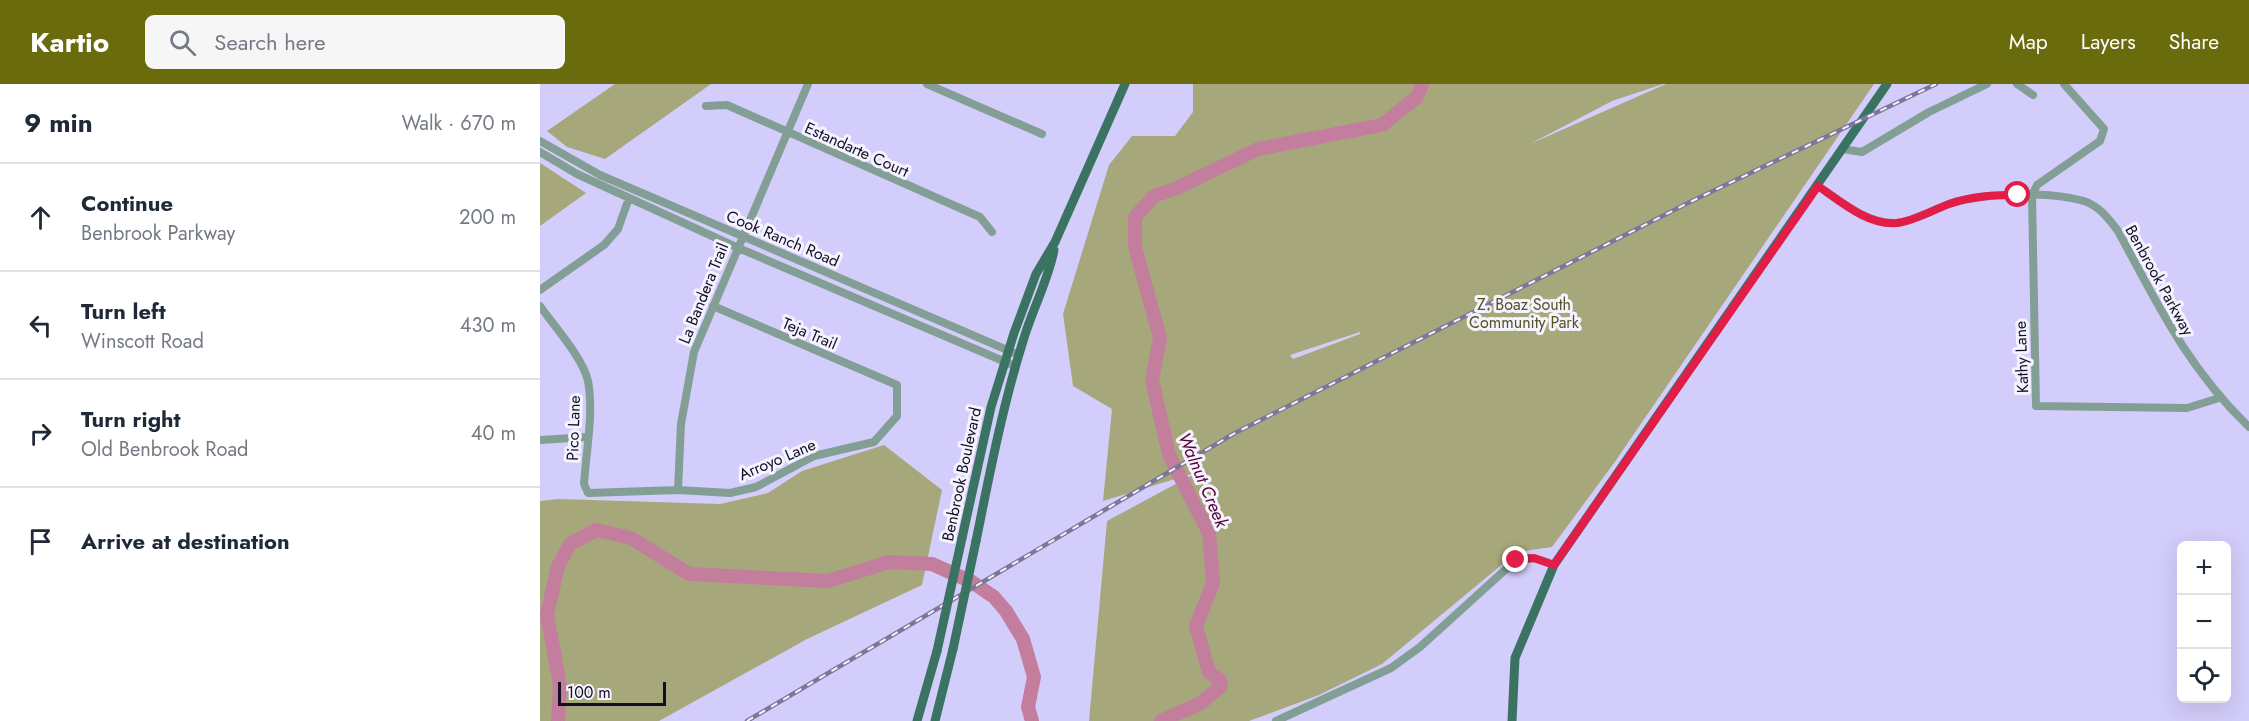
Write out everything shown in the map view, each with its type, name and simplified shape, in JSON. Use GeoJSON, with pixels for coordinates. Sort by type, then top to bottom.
{"type":"FeatureCollection","features":[{"type":"Feature","properties":{"kind":"main road","name":"Benbrook Boulevard"},"geometry":{"type":"LineString","coordinates":[[917,721],[937,651],[991,407],[1004,362],[1036,274],[1055,242],[1125,84]]}},
{"type":"Feature","properties":{"kind":"main road"},"geometry":{"type":"LineString","coordinates":[[1512,721],[1515,658],[1554,565],[1887,84]]}},
{"type":"Feature","properties":{"kind":"main road","name":"Benbrook Boulevard"},"geometry":{"type":"LineString","coordinates":[[935,721],[953,649],[1003,410],[1015,366],[1051,267],[1055,242]]}},
{"type":"Feature","properties":{"kind":"street","name":"La Bandera Trail"},"geometry":{"type":"LineString","coordinates":[[678,490],[685,388],[694,352],[741,234],[808,84]]}},
{"type":"Feature","properties":{"kind":"street"},"geometry":{"type":"LineString","coordinates":[[927,84],[1042,134]]}},
{"type":"Feature","properties":{"kind":"street"},"geometry":{"type":"LineString","coordinates":[[1842,149],[1862,152],[1929,112],[1987,84]]}},
{"type":"Feature","properties":{"kind":"street"},"geometry":{"type":"LineString","coordinates":[[2017,84],[2033,94]]}},
{"type":"Feature","properties":{"kind":"street"},"geometry":{"type":"LineString","coordinates":[[2032,195],[2037,185],[2100,141],[2103,136],[2104,129],[2101,124],[2064,84]]}},
{"type":"Feature","properties":{"kind":"street","name":"Estandarte Court"},"geometry":{"type":"LineString","coordinates":[[705,106],[727,105],[980,218],[992,232]]}},
{"type":"Feature","properties":{"kind":"street","name":"Cook Ranch Road"},"geometry":{"type":"LineString","coordinates":[[540,141],[600,174],[1019,355]]}},
{"type":"Feature","properties":{"kind":"street","name":"Cook Ranch Road"},"geometry":{"type":"LineString","coordinates":[[540,152],[577,174],[736,247],[1015,366]]}},
{"type":"Feature","properties":{"kind":"street","name":"Benbrook Parkway"},"geometry":{"type":"LineString","coordinates":[[1818,186],[1857,212],[1872,219],[1896,223],[1951,204],[1986,195],[2032,195],[2083,201],[2106,215],[2118,231],[2177,340],[2219,398],[2249,427]]}},
{"type":"Feature","properties":{"kind":"street","name":"Kathy Lane"},"geometry":{"type":"LineString","coordinates":[[2032,195],[2036,406],[2187,408],[2219,398]]}},
{"type":"Feature","properties":{"kind":"street"},"geometry":{"type":"LineString","coordinates":[[540,290],[604,245],[618,229],[629,198]]}},
{"type":"Feature","properties":{"kind":"street","name":"Pico Lane"},"geometry":{"type":"LineString","coordinates":[[540,306],[588,379],[584,484],[588,493]]}},
{"type":"Feature","properties":{"kind":"street","name":"Teja Trail"},"geometry":{"type":"LineString","coordinates":[[713,306],[897,385]]}},
{"type":"Feature","properties":{"kind":"street","name":"Arroyo Lane"},"geometry":{"type":"LineString","coordinates":[[588,493],[678,490],[730,493],[756,487],[814,456],[874,442],[897,416],[897,385]]}},
{"type":"Feature","properties":{"kind":"street"},"geometry":{"type":"LineString","coordinates":[[540,440],[587,436]]}},
{"type":"Feature","properties":{"kind":"street"},"geometry":{"type":"LineString","coordinates":[[1276,721],[1391,668],[1420,647],[1516,560],[1534,558],[1554,565]]}},
{"type":"Feature","properties":{"kind":"green space"},"geometry":{"type":"Polygon","coordinates":[[[615,84],[711,84],[605,159],[567,147],[547,131],[615,84]]]}},
{"type":"Feature","properties":{"kind":"green space","name":"Z. Boaz South Community Park"},"geometry":{"type":"Polygon","coordinates":[[[1193,84],[1663,84],[1612,101],[1530,144],[1666,84],[1874,84],[1614,463],[1552,547],[1517,552],[1382,664],[1319,695],[1249,721],[1089,721],[1107,521],[1198,472],[1103,501],[1112,409],[1073,386],[1063,314],[1109,165],[1132,136],[1175,136],[1193,112],[1193,84]],[[1360,332],[1290,355],[1293,359],[1360,334],[1360,332]]]}},
{"type":"Feature","properties":{"kind":"green space"},"geometry":{"type":"Polygon","coordinates":[[[540,163],[586,193],[540,226],[540,163]]]}},
{"type":"Feature","properties":{"kind":"green space"},"geometry":{"type":"Polygon","coordinates":[[[884,445],[942,490],[922,585],[807,639],[659,721],[540,721],[540,501],[558,499],[720,504],[768,493],[802,471],[884,445]]]}},
{"type":"Feature","properties":{"kind":"waterway","name":"Walnut Creek"},"geometry":{"type":"LineString","coordinates":[[1161,721],[1201,703],[1221,686],[1220,680],[1209,672],[1196,626],[1213,583],[1209,533],[1169,455],[1152,380],[1160,338],[1135,247],[1135,217],[1154,196],[1177,188],[1258,149],[1382,125],[1417,97],[1422,84]]}},
{"type":"Feature","properties":{"kind":"waterway","name":"Walnut Creek"},"geometry":{"type":"LineString","coordinates":[[558,721],[560,685],[547,615],[558,566],[570,544],[596,530],[631,538],[689,574],[828,581],[889,562],[932,564],[972,582],[994,597],[1006,611],[1023,639],[1034,677],[1028,707],[1032,721]]}},
{"type":"Feature","properties":{"kind":"railway"},"geometry":{"type":"LineString","coordinates":[[747,721],[1235,433],[1690,202],[1936,84]]}},
{"type":"Feature","properties":{"kind":"route"},"geometry":{"type":"LineString","coordinates":[[1516,560],[1523,557],[1534,558],[1554,565],[1818,186],[1857,212],[1872,219],[1896,223],[1951,204],[1986,195],[2018,195]]}}]}
